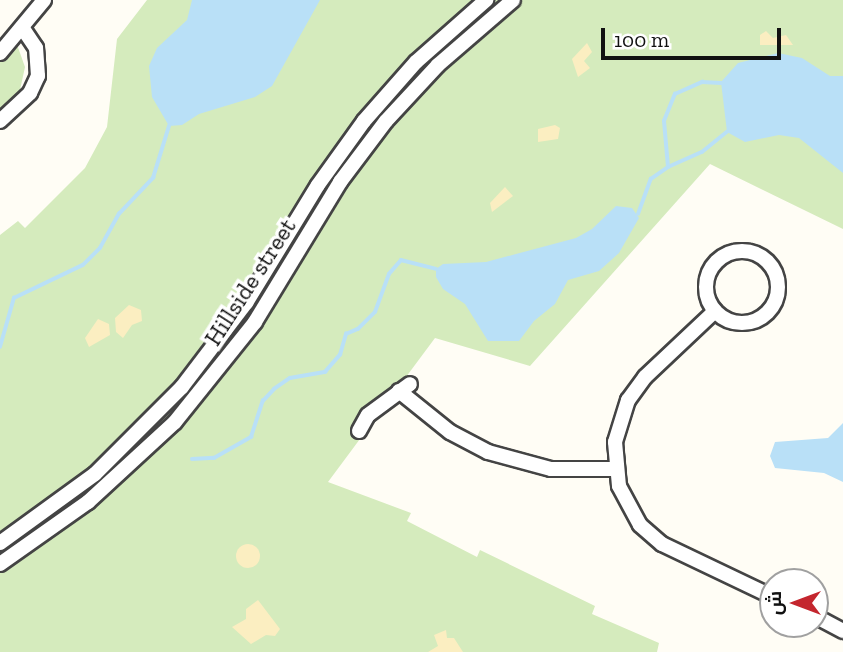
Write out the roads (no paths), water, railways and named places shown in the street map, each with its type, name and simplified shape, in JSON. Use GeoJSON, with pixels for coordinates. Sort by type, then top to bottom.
{"type":"FeatureCollection","features":[{"type":"Feature","properties":{"kind":"street"},"geometry":{"type":"LineString","coordinates":[[0,53],[44,0]]}},
{"type":"Feature","properties":{"kind":"street","name":"Hillside street"},"geometry":{"type":"LineString","coordinates":[[0,543],[95,474],[176,395],[246,303],[318,185],[364,121],[425,53],[485,0]]}},
{"type":"Feature","properties":{"kind":"street","name":"Hillside street"},"geometry":{"type":"LineString","coordinates":[[0,564],[88,502],[175,422],[256,322],[334,193],[386,121],[438,65],[513,0]]}},
{"type":"Feature","properties":{"kind":"street"},"geometry":{"type":"LineString","coordinates":[[0,121],[30,93],[38,76],[37,48],[22,27]]}},
{"type":"Feature","properties":{"kind":"street"},"geometry":{"type":"LineString","coordinates":[[734,251],[751,252],[771,266],[778,290],[772,306],[761,317],[737,323],[715,311],[707,296],[707,279],[719,258],[734,251]]}},
{"type":"Feature","properties":{"kind":"street"},"geometry":{"type":"LineString","coordinates":[[715,311],[645,377],[628,400],[617,428],[616,469],[624,500],[650,535],[759,590]]}},
{"type":"Feature","properties":{"kind":"street"},"geometry":{"type":"LineString","coordinates":[[359,430],[368,415],[404,387],[450,432],[498,456],[551,469],[616,469]]}},
{"type":"Feature","properties":{"kind":"water"},"geometry":{"type":"Polygon","coordinates":[[[192,0],[320,0],[272,86],[255,97],[199,114],[182,125],[169,126],[152,97],[149,66],[157,48],[187,20],[192,0]]]}},
{"type":"Feature","properties":{"kind":"water"},"geometry":{"type":"Polygon","coordinates":[[[778,53],[802,58],[830,76],[843,76],[843,173],[799,138],[779,135],[745,142],[727,132],[721,82],[738,63],[778,53]]]}},
{"type":"Feature","properties":{"kind":"water"},"geometry":{"type":"Polygon","coordinates":[[[616,206],[632,208],[639,218],[619,253],[599,271],[568,280],[555,304],[534,321],[519,341],[488,341],[465,304],[443,289],[436,277],[436,269],[443,264],[486,262],[576,238],[592,229],[616,206]]]}},
{"type":"Feature","properties":{"kind":"water"},"geometry":{"type":"Polygon","coordinates":[[[843,423],[843,482],[824,473],[775,468],[770,456],[775,442],[828,438],[843,423]]]}},
{"type":"Feature","properties":{"kind":"waterway"},"geometry":{"type":"LineString","coordinates":[[638,214],[651,179],[668,167],[664,121],[675,94],[702,82],[721,83]]}},
{"type":"Feature","properties":{"kind":"waterway"},"geometry":{"type":"LineString","coordinates":[[0,347],[14,298],[83,265],[100,248],[119,214],[153,178],[169,126]]}},
{"type":"Feature","properties":{"kind":"waterway"},"geometry":{"type":"LineString","coordinates":[[668,167],[702,152],[727,132]]}},
{"type":"Feature","properties":{"kind":"waterway"},"geometry":{"type":"LineString","coordinates":[[192,459],[214,458],[251,437],[263,401],[290,378],[325,372],[340,355],[346,334],[358,329],[375,312],[389,274],[401,260],[436,269]]}}]}
